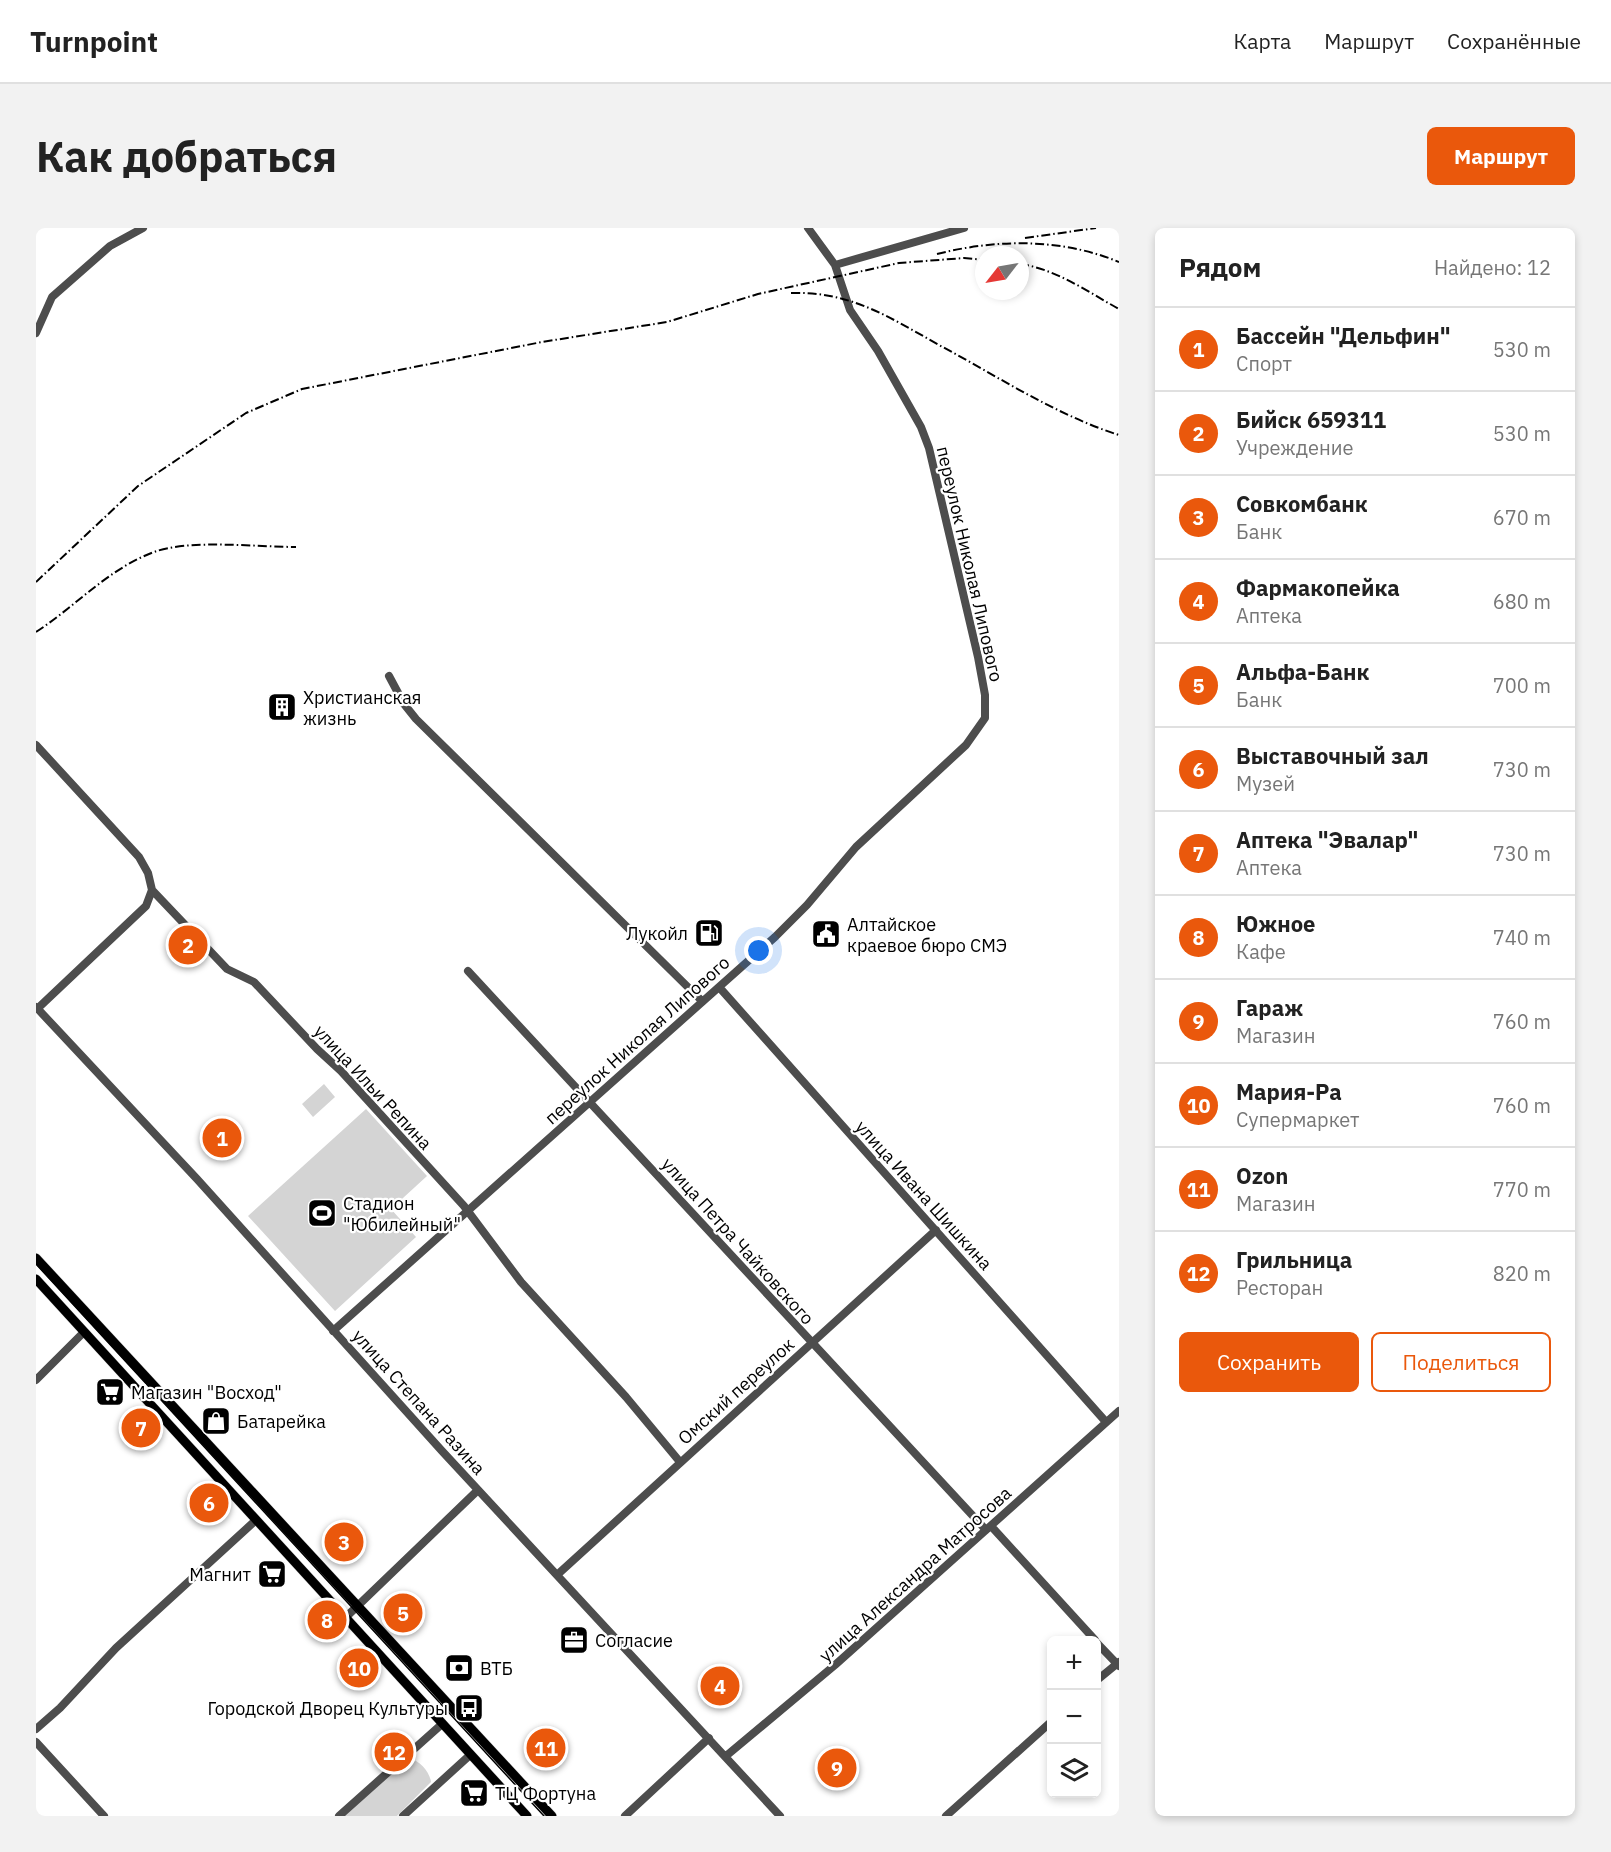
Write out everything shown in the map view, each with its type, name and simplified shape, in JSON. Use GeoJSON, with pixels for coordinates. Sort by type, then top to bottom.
{"type":"FeatureCollection","features":[{"type":"Feature","properties":{"kind":"main road"},"geometry":{"type":"LineString","coordinates":[[36,1258],[552,1816]]}},
{"type":"Feature","properties":{"kind":"main road"},"geometry":{"type":"LineString","coordinates":[[36,1279],[527,1816]]}},
{"type":"Feature","properties":{"kind":"main road"},"geometry":{"type":"LineString","coordinates":[[256,1520],[267,1508]]}},
{"type":"Feature","properties":{"kind":"street"},"geometry":{"type":"LineString","coordinates":[[36,333],[52,297],[110,246],[143,228]]}},
{"type":"Feature","properties":{"kind":"street","name":"переулок Николая Липового"},"geometry":{"type":"LineString","coordinates":[[333,1331],[468,1213],[807,905],[856,847],[966,745],[985,718],[985,695],[978,657],[929,448],[908,404],[850,310],[835,265],[808,228]]}},
{"type":"Feature","properties":{"kind":"street"},"geometry":{"type":"LineString","coordinates":[[835,265],[964,228]]}},
{"type":"Feature","properties":{"kind":"street"},"geometry":{"type":"LineString","coordinates":[[389,676],[416,719],[702,1002]]}},
{"type":"Feature","properties":{"kind":"street","name":"улица Ильи Репина"},"geometry":{"type":"LineString","coordinates":[[36,745],[139,857],[148,873],[152,890],[227,969],[254,982],[341,1071],[468,1213],[521,1282],[612,1381],[680,1462]]}},
{"type":"Feature","properties":{"kind":"street"},"geometry":{"type":"LineString","coordinates":[[37,1008],[146,906],[152,890]]}},
{"type":"Feature","properties":{"kind":"street","name":"улица Петра Чайковского"},"geometry":{"type":"LineString","coordinates":[[468,971],[705,1225],[811,1343],[1091,1636]]}},
{"type":"Feature","properties":{"kind":"street","name":"улица Ивана Шишкина"},"geometry":{"type":"LineString","coordinates":[[719,987],[1106,1422]]}},
{"type":"Feature","properties":{"kind":"street","name":"улица Степана Разина"},"geometry":{"type":"LineString","coordinates":[[37,1008],[197,1179],[478,1490],[780,1816]]}},
{"type":"Feature","properties":{"kind":"street","name":"Омский переулок"},"geometry":{"type":"LineString","coordinates":[[557,1575],[936,1230]]}},
{"type":"Feature","properties":{"kind":"street"},"geometry":{"type":"LineString","coordinates":[[36,1380],[84,1332]]}},
{"type":"Feature","properties":{"kind":"street","name":"улица Александра Матросова"},"geometry":{"type":"LineString","coordinates":[[726,1756],[835,1665],[1119,1411]]}},
{"type":"Feature","properties":{"kind":"street"},"geometry":{"type":"LineString","coordinates":[[345,1618],[478,1490]]}},
{"type":"Feature","properties":{"kind":"street"},"geometry":{"type":"LineString","coordinates":[[36,1729],[60,1708],[116,1648],[256,1520]]}},
{"type":"Feature","properties":{"kind":"street","name":"улица Петра Чайковского"},"geometry":{"type":"LineString","coordinates":[[1101,1646],[1118,1664]]}},
{"type":"Feature","properties":{"kind":"street"},"geometry":{"type":"LineString","coordinates":[[1101,1677],[1118,1664]]}},
{"type":"Feature","properties":{"kind":"street"},"geometry":{"type":"LineString","coordinates":[[339,1816],[442,1724]]}},
{"type":"Feature","properties":{"kind":"street"},"geometry":{"type":"LineString","coordinates":[[946,1816],[1047,1725]]}},
{"type":"Feature","properties":{"kind":"street"},"geometry":{"type":"LineString","coordinates":[[625,1816],[709,1738]]}},
{"type":"Feature","properties":{"kind":"street"},"geometry":{"type":"LineString","coordinates":[[36,1742],[104,1816]]}},
{"type":"Feature","properties":{"kind":"street"},"geometry":{"type":"LineString","coordinates":[[403,1816],[470,1755]]}},
{"type":"Feature","properties":{"kind":"shaded area"},"geometry":{"type":"Polygon","coordinates":[[[324,1084],[335,1097],[313,1117],[302,1104],[324,1084]]]}},
{"type":"Feature","properties":{"kind":"shaded area","name":"Стадион \"Юбилейный\""},"geometry":{"type":"Polygon","coordinates":[[[366,1109],[427,1176],[391,1209],[416,1237],[335,1311],[248,1216],[366,1109]]]}},
{"type":"Feature","properties":{"kind":"shaded area"},"geometry":{"type":"Polygon","coordinates":[[[409,1758],[417,1761],[423,1767],[429,1774],[431,1782],[397,1816],[344,1816],[409,1758]]]}},
{"type":"Feature","properties":{"kind":"tram line"},"geometry":{"type":"LineString","coordinates":[[36,1264],[544,1816]]}},
{"type":"Feature","properties":{"kind":"railway"},"geometry":{"type":"LineString","coordinates":[[1025,238],[1096,228]]}},
{"type":"Feature","properties":{"kind":"railway"},"geometry":{"type":"LineString","coordinates":[[937,254],[983,246],[1029,243],[1075,249],[1119,262]]}},
{"type":"Feature","properties":{"kind":"railway"},"geometry":{"type":"LineString","coordinates":[[36,582],[138,486],[246,413],[302,389],[542,342],[667,322],[758,294],[899,263],[975,259]]}},
{"type":"Feature","properties":{"kind":"railway"},"geometry":{"type":"LineString","coordinates":[[1029,266],[1059,276],[1119,309]]}},
{"type":"Feature","properties":{"kind":"railway"},"geometry":{"type":"LineString","coordinates":[[791,293],[832,296],[868,308],[1050,406],[1119,435]]}},
{"type":"Feature","properties":{"kind":"railway"},"geometry":{"type":"LineString","coordinates":[[36,632],[107,578],[137,559],[154,552],[169,548],[204,545],[296,547]]}},
{"type":"Feature","properties":{"kind":"place","name":"Христианская жизнь"},"geometry":{"type":"Point","coordinates":[282,707]}},
{"type":"Feature","properties":{"kind":"place","name":"Лукойл"},"geometry":{"type":"Point","coordinates":[709,933]}},
{"type":"Feature","properties":{"kind":"place","name":"Алтайское краевое бюро СМЭ"},"geometry":{"type":"Point","coordinates":[826,934]}},
{"type":"Feature","properties":{"kind":"place","name":"Бийск 659311"},"geometry":{"type":"Point","coordinates":[188,945]}},
{"type":"Feature","properties":{"kind":"place","name":"Бассейн \"Дельфин\""},"geometry":{"type":"Point","coordinates":[222,1138]}},
{"type":"Feature","properties":{"kind":"place","name":"Стадион \"Юбилейный\""},"geometry":{"type":"Point","coordinates":[322,1213]}},
{"type":"Feature","properties":{"kind":"place","name":"Магазин \"Восход\""},"geometry":{"type":"Point","coordinates":[110,1392]}},
{"type":"Feature","properties":{"kind":"place","name":"Батарейка"},"geometry":{"type":"Point","coordinates":[216,1421]}},
{"type":"Feature","properties":{"kind":"place","name":"Аптека \"Эвалар\""},"geometry":{"type":"Point","coordinates":[141,1428]}},
{"type":"Feature","properties":{"kind":"place","name":"Выставочный зал"},"geometry":{"type":"Point","coordinates":[209,1503]}},
{"type":"Feature","properties":{"kind":"place","name":"Совкомбанк"},"geometry":{"type":"Point","coordinates":[344,1542]}},
{"type":"Feature","properties":{"kind":"place","name":"Магнит"},"geometry":{"type":"Point","coordinates":[272,1574]}},
{"type":"Feature","properties":{"kind":"place","name":"Альфа-Банк"},"geometry":{"type":"Point","coordinates":[403,1613]}},
{"type":"Feature","properties":{"kind":"place","name":"Южное"},"geometry":{"type":"Point","coordinates":[327,1620]}},
{"type":"Feature","properties":{"kind":"place","name":"Согласие"},"geometry":{"type":"Point","coordinates":[574,1640]}},
{"type":"Feature","properties":{"kind":"place","name":"Мария-Ра"},"geometry":{"type":"Point","coordinates":[359,1668]}},
{"type":"Feature","properties":{"kind":"place","name":"ВТБ"},"geometry":{"type":"Point","coordinates":[459,1668]}},
{"type":"Feature","properties":{"kind":"place","name":"Фармакопейка"},"geometry":{"type":"Point","coordinates":[720,1686]}},
{"type":"Feature","properties":{"kind":"place","name":"Городской Дворец Культуры"},"geometry":{"type":"Point","coordinates":[469,1708]}},
{"type":"Feature","properties":{"kind":"place","name":"Ozon"},"geometry":{"type":"Point","coordinates":[546,1748]}},
{"type":"Feature","properties":{"kind":"place","name":"Грильница"},"geometry":{"type":"Point","coordinates":[394,1752]}},
{"type":"Feature","properties":{"kind":"place","name":"Гараж"},"geometry":{"type":"Point","coordinates":[837,1768]}},
{"type":"Feature","properties":{"kind":"place","name":"ТЦ Фортуна"},"geometry":{"type":"Point","coordinates":[474,1793]}}]}
